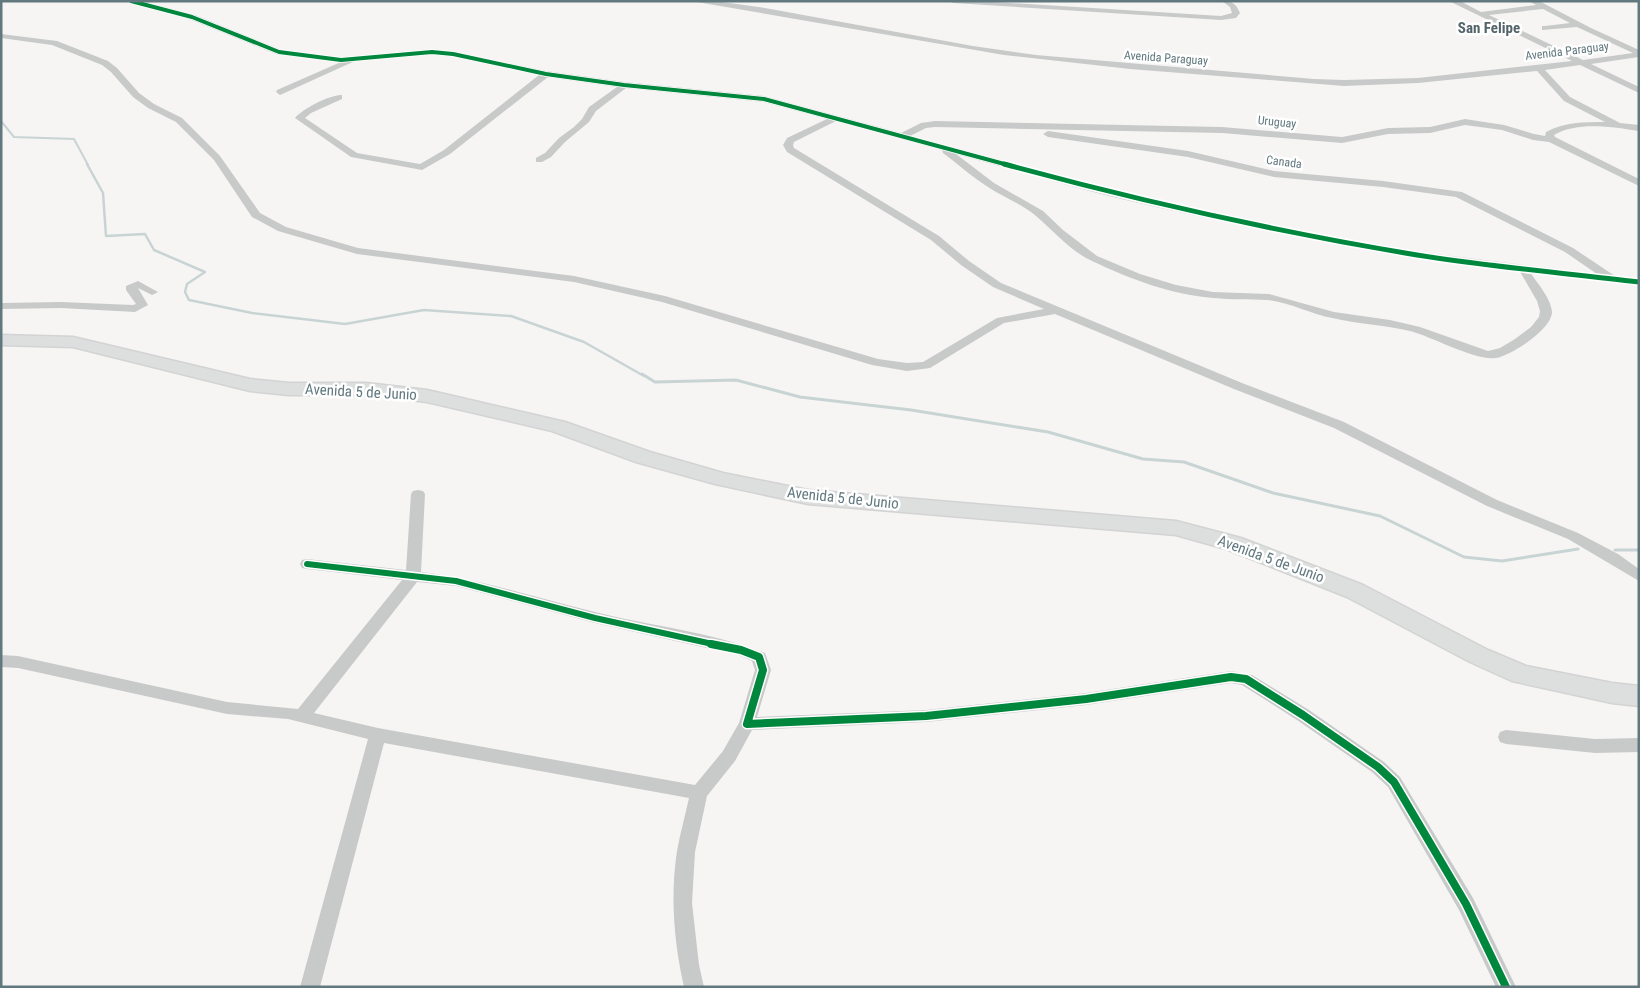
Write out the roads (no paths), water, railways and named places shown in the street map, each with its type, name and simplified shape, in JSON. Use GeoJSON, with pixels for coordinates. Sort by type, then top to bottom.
{"type":"FeatureCollection","features":[{"type":"Feature","properties":{"kind":"main road","name":"Avenida 5 de Junio"},"geometry":{"type":"LineString","coordinates":[[1,340],[73,342],[250,385],[289,389],[366,390],[427,396],[558,426],[643,456],[722,479],[808,497],[1176,528],[1234,543],[1355,591],[1479,656],[1521,674],[1612,693],[1639,696]]}},
{"type":"Feature","properties":{"kind":"street"},"geometry":{"type":"LineString","coordinates":[[132,1],[192,17],[279,52],[331,59],[354,59],[432,52],[453,54],[546,74],[624,85],[764,99],[1114,194],[1312,236],[1419,255],[1639,282]]}},
{"type":"Feature","properties":{"kind":"street","name":"Avenida Paraguay"},"geometry":{"type":"LineString","coordinates":[[695,1],[774,11],[974,48],[1120,67],[1279,79],[1373,83],[1446,78],[1639,54]]}},
{"type":"Feature","properties":{"kind":"street"},"geometry":{"type":"LineString","coordinates":[[954,1],[1018,8],[1120,11],[1228,18],[1236,13],[1233,6],[1226,1]]}},
{"type":"Feature","properties":{"kind":"street"},"geometry":{"type":"LineString","coordinates":[[1453,1],[1637,88]]}},
{"type":"Feature","properties":{"kind":"street"},"geometry":{"type":"LineString","coordinates":[[1533,1],[1639,54]]}},
{"type":"Feature","properties":{"kind":"street"},"geometry":{"type":"LineString","coordinates":[[1480,14],[1542,7]]}},
{"type":"Feature","properties":{"kind":"street"},"geometry":{"type":"LineString","coordinates":[[1545,28],[1578,25]]}},
{"type":"Feature","properties":{"kind":"street"},"geometry":{"type":"LineString","coordinates":[[1,36],[36,39],[54,43],[105,63],[114,70],[136,95],[151,106],[179,120],[217,158],[256,215],[282,229],[357,251],[574,279],[666,300],[876,362],[907,367],[926,364],[940,358],[1001,320],[1056,310]]}},
{"type":"Feature","properties":{"kind":"street"},"geometry":{"type":"LineString","coordinates":[[280,92],[354,59]]}},
{"type":"Feature","properties":{"kind":"street"},"geometry":{"type":"LineString","coordinates":[[1538,67],[1567,99],[1617,125]]}},
{"type":"Feature","properties":{"kind":"street"},"geometry":{"type":"LineString","coordinates":[[339,96],[308,111],[299,118],[354,155],[422,167],[447,152],[546,74]]}},
{"type":"Feature","properties":{"kind":"street"},"geometry":{"type":"LineString","coordinates":[[539,160],[577,129],[586,120],[592,109],[624,85]]}},
{"type":"Feature","properties":{"kind":"street"},"geometry":{"type":"LineString","coordinates":[[836,118],[790,140],[788,145],[790,150],[934,238],[965,263],[997,285],[1339,425],[1492,502],[1573,536],[1613,558],[1639,576]]}},
{"type":"Feature","properties":{"kind":"street","name":"Uruguay"},"geometry":{"type":"LineString","coordinates":[[903,136],[924,125],[934,124],[1222,130],[1342,140],[1388,132],[1430,130],[1471,122],[1498,126],[1533,137],[1551,139],[1639,183]]}},
{"type":"Feature","properties":{"kind":"street","name":"Canada"},"geometry":{"type":"LineString","coordinates":[[934,124],[1054,135],[1184,154],[1274,174],[1458,194],[1569,250],[1610,278]]}},
{"type":"Feature","properties":{"kind":"street"},"geometry":{"type":"LineString","coordinates":[[1551,139],[1549,134],[1554,131],[1582,125],[1617,125],[1639,128]]}},
{"type":"Feature","properties":{"kind":"street"},"geometry":{"type":"LineString","coordinates":[[939,146],[991,185],[1039,213],[1077,247],[1093,258],[1136,276],[1174,288],[1213,295],[1270,297],[1333,315],[1390,323],[1416,329],[1487,355],[1498,354],[1537,329],[1544,320],[1546,312],[1543,302],[1522,267]]}},
{"type":"Feature","properties":{"kind":"street"},"geometry":{"type":"LineString","coordinates":[[1,306],[60,304],[135,309],[142,305],[140,298],[132,290],[132,286],[138,284],[152,292]]}},
{"type":"Feature","properties":{"kind":"street"},"geometry":{"type":"LineString","coordinates":[[302,716],[413,576],[418,494]]}},
{"type":"Feature","properties":{"kind":"street"},"geometry":{"type":"LineString","coordinates":[[307,564],[456,581],[595,618],[741,650],[759,657],[764,670],[747,724],[729,756],[699,793],[686,852],[683,903],[689,965],[694,987]]}},
{"type":"Feature","properties":{"kind":"street"},"geometry":{"type":"LineString","coordinates":[[1,661],[18,662],[227,708],[288,713],[378,735],[699,793]]}},
{"type":"Feature","properties":{"kind":"street"},"geometry":{"type":"LineString","coordinates":[[747,724],[926,716],[1086,699],[1231,677],[1246,679],[1303,715],[1378,767],[1394,782],[1466,904],[1506,987]]}},
{"type":"Feature","properties":{"kind":"street"},"geometry":{"type":"LineString","coordinates":[[310,987],[378,735]]}},
{"type":"Feature","properties":{"kind":"street"},"geometry":{"type":"LineString","coordinates":[[1506,738],[1595,746],[1639,745]]}},
{"type":"Feature","properties":{"kind":"waterway"},"geometry":{"type":"LineString","coordinates":[[1,121],[14,137],[74,139],[88,165]]}},
{"type":"Feature","properties":{"kind":"waterway"},"geometry":{"type":"LineString","coordinates":[[87,164],[103,193],[106,236],[145,234],[154,250],[205,272],[187,284],[185,292],[189,300],[252,313],[345,324],[424,310],[511,316],[584,342],[644,376]]}},
{"type":"Feature","properties":{"kind":"waterway"},"geometry":{"type":"LineString","coordinates":[[642,374],[655,382],[736,380],[800,397],[911,410],[1048,432],[1143,459],[1184,462],[1273,493],[1380,516],[1464,557],[1502,561],[1578,549]]}},
{"type":"Feature","properties":{"kind":"waterway"},"geometry":{"type":"LineString","coordinates":[[1615,550],[1639,550]]}},
{"type":"Feature","properties":{"kind":"district","name":"San Felipe"},"geometry":{"type":"Point","coordinates":[1489,28]}}]}
